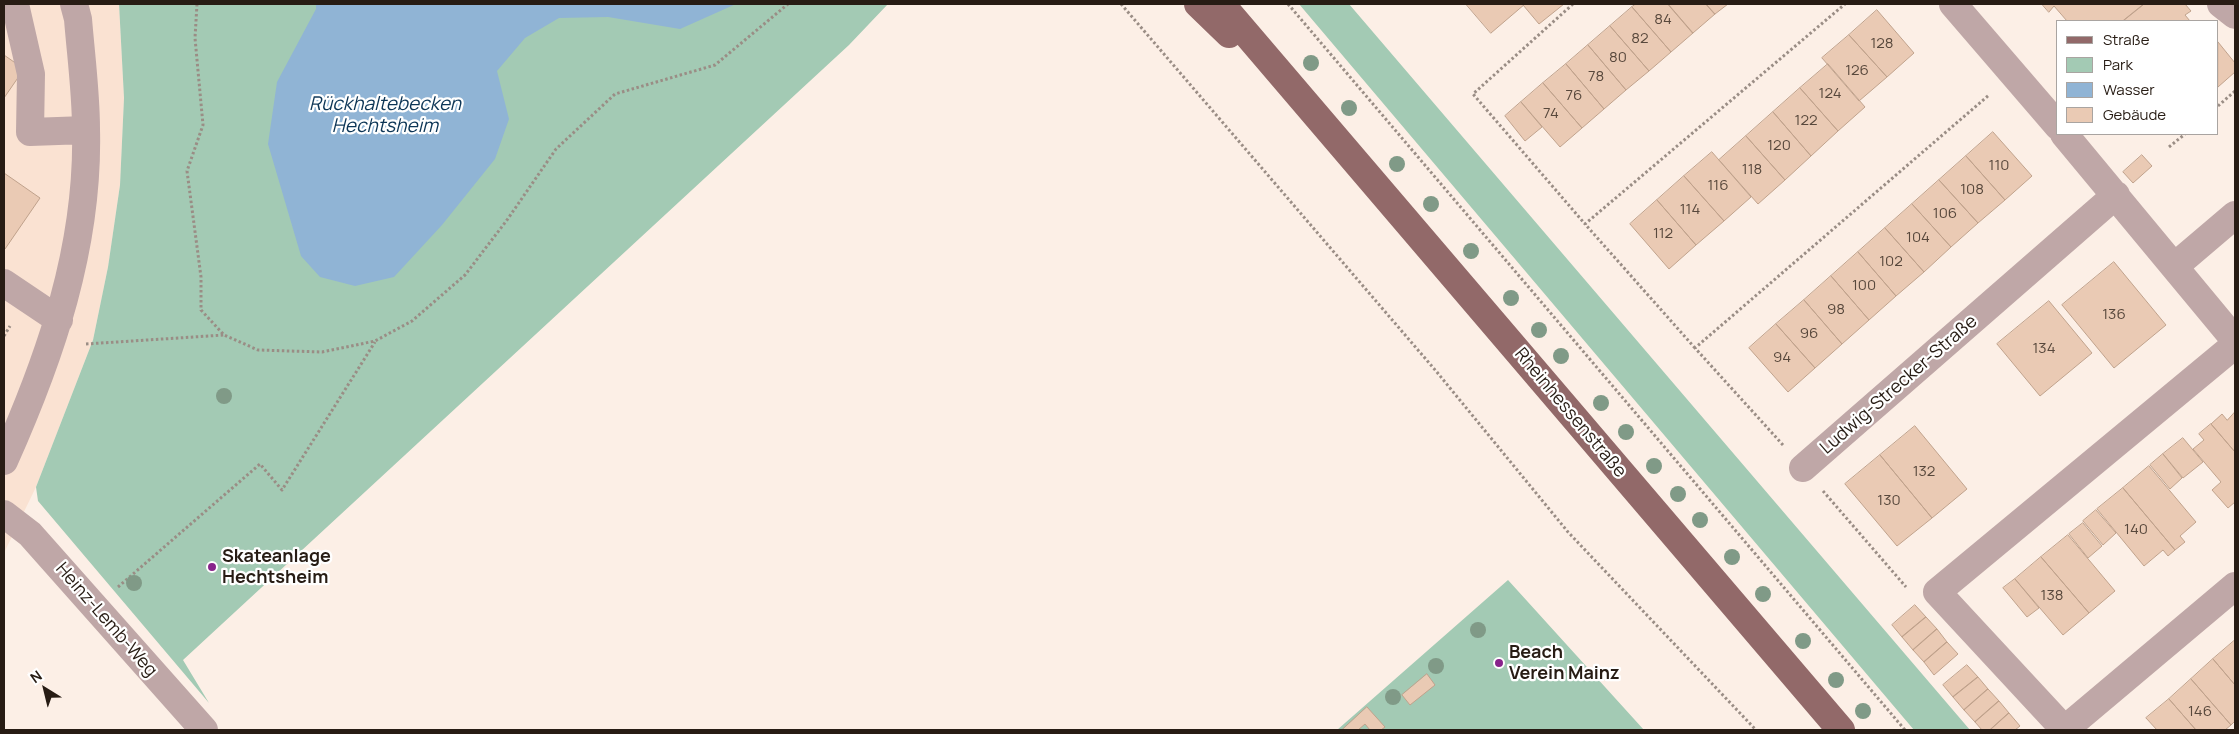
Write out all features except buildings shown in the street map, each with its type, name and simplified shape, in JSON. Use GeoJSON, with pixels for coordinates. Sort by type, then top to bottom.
{"type":"FeatureCollection","features":[{"type":"Feature","properties":{"kind":"main road","name":"Rheinhessenstraße"},"geometry":{"type":"LineString","coordinates":[[1198,4],[1229,34],[1300,95]]}},
{"type":"Feature","properties":{"kind":"main road","name":"Rheinhessenstraße"},"geometry":{"type":"LineString","coordinates":[[1221,4],[1841,730]]}},
{"type":"Feature","properties":{"kind":"street"},"geometry":{"type":"LineString","coordinates":[[15,4],[31,74],[30,132],[86,130]]}},
{"type":"Feature","properties":{"kind":"street"},"geometry":{"type":"LineString","coordinates":[[4,461],[30,404],[59,320],[76,251],[86,130],[78,19],[74,4]]}},
{"type":"Feature","properties":{"kind":"street"},"geometry":{"type":"LineString","coordinates":[[1953,4],[2056,124]]}},
{"type":"Feature","properties":{"kind":"street"},"geometry":{"type":"LineString","coordinates":[[2221,4],[2235,15]]}},
{"type":"Feature","properties":{"kind":"street"},"geometry":{"type":"LineString","coordinates":[[2065,135],[2235,340]]}},
{"type":"Feature","properties":{"kind":"street","name":"Ludwig-Strecker-Straße"},"geometry":{"type":"LineString","coordinates":[[1804,468],[2116,195]]}},
{"type":"Feature","properties":{"kind":"street"},"geometry":{"type":"LineString","coordinates":[[2175,266],[2235,215]]}},
{"type":"Feature","properties":{"kind":"street"},"geometry":{"type":"LineString","coordinates":[[4,283],[59,320]]}},
{"type":"Feature","properties":{"kind":"street"},"geometry":{"type":"LineString","coordinates":[[2235,345],[1937,592],[2065,730],[2235,586]]}},
{"type":"Feature","properties":{"kind":"street","name":"Heinz-Lemb-Weg"},"geometry":{"type":"LineString","coordinates":[[4,514],[30,534],[204,730]]}},
{"type":"Feature","properties":{"kind":"path"},"geometry":{"type":"LineString","coordinates":[[197,4],[195,38],[203,125],[187,171],[201,277],[202,310],[224,334],[258,350],[322,352],[375,342],[412,321],[465,275],[507,220],[556,149],[615,94],[715,65],[788,4]]}},
{"type":"Feature","properties":{"kind":"path"},"geometry":{"type":"LineString","coordinates":[[1121,4],[1436,371],[1568,532],[1756,730]]}},
{"type":"Feature","properties":{"kind":"path"},"geometry":{"type":"LineString","coordinates":[[1288,4],[1904,730]]}},
{"type":"Feature","properties":{"kind":"path","name":"Ludwig-Strecker-Straße"},"geometry":{"type":"LineString","coordinates":[[1573,4],[1472,94],[1695,348],[1804,468]]}},
{"type":"Feature","properties":{"kind":"path"},"geometry":{"type":"LineString","coordinates":[[1585,224],[1845,4]]}},
{"type":"Feature","properties":{"kind":"path"},"geometry":{"type":"LineString","coordinates":[[1695,348],[2014,74]]}},
{"type":"Feature","properties":{"kind":"path"},"geometry":{"type":"LineString","coordinates":[[2219,105],[2235,91]]}},
{"type":"Feature","properties":{"kind":"path"},"geometry":{"type":"LineString","coordinates":[[2169,147],[2184,135]]}},
{"type":"Feature","properties":{"kind":"path"},"geometry":{"type":"LineString","coordinates":[[86,344],[224,334]]}},
{"type":"Feature","properties":{"kind":"path"},"geometry":{"type":"LineString","coordinates":[[117,588],[260,464],[282,490],[375,342]]}},
{"type":"Feature","properties":{"kind":"path"},"geometry":{"type":"LineString","coordinates":[[1804,468],[1909,591],[1937,592]]}},
{"type":"Feature","properties":{"kind":"shaded area"},"geometry":{"type":"Polygon","coordinates":[[[4,4],[119,4],[124,98],[120,185],[108,267],[93,340],[36,487],[4,553],[4,4]]]}},
{"type":"Feature","properties":{"kind":"green space"},"geometry":{"type":"Polygon","coordinates":[[[119,4],[888,4],[849,45],[183,660],[209,703],[38,501],[36,487],[93,340],[108,267],[120,185],[124,98],[119,4]]]}},
{"type":"Feature","properties":{"kind":"green space"},"geometry":{"type":"Polygon","coordinates":[[[1299,4],[1349,4],[1970,730],[1914,730],[1299,4]]]}},
{"type":"Feature","properties":{"kind":"green space","name":"Beach Verein Mainz"},"geometry":{"type":"Polygon","coordinates":[[[1508,580],[1644,730],[1337,730],[1508,580]]]}},
{"type":"Feature","properties":{"kind":"water","name":"Rückhaltebecken Hechtsheim"},"geometry":{"type":"Polygon","coordinates":[[[316,4],[736,4],[680,29],[608,17],[559,18],[525,38],[497,71],[509,119],[495,159],[442,225],[394,277],[355,286],[320,277],[301,256],[268,144],[277,82],[316,9],[316,4]]]}},
{"type":"Feature","properties":{"kind":"place","name":"Skateanlage Hechtsheim"},"geometry":{"type":"Point","coordinates":[212,567]}},
{"type":"Feature","properties":{"kind":"place","name":"Beach Verein Mainz"},"geometry":{"type":"Point","coordinates":[1499,663]}}]}
